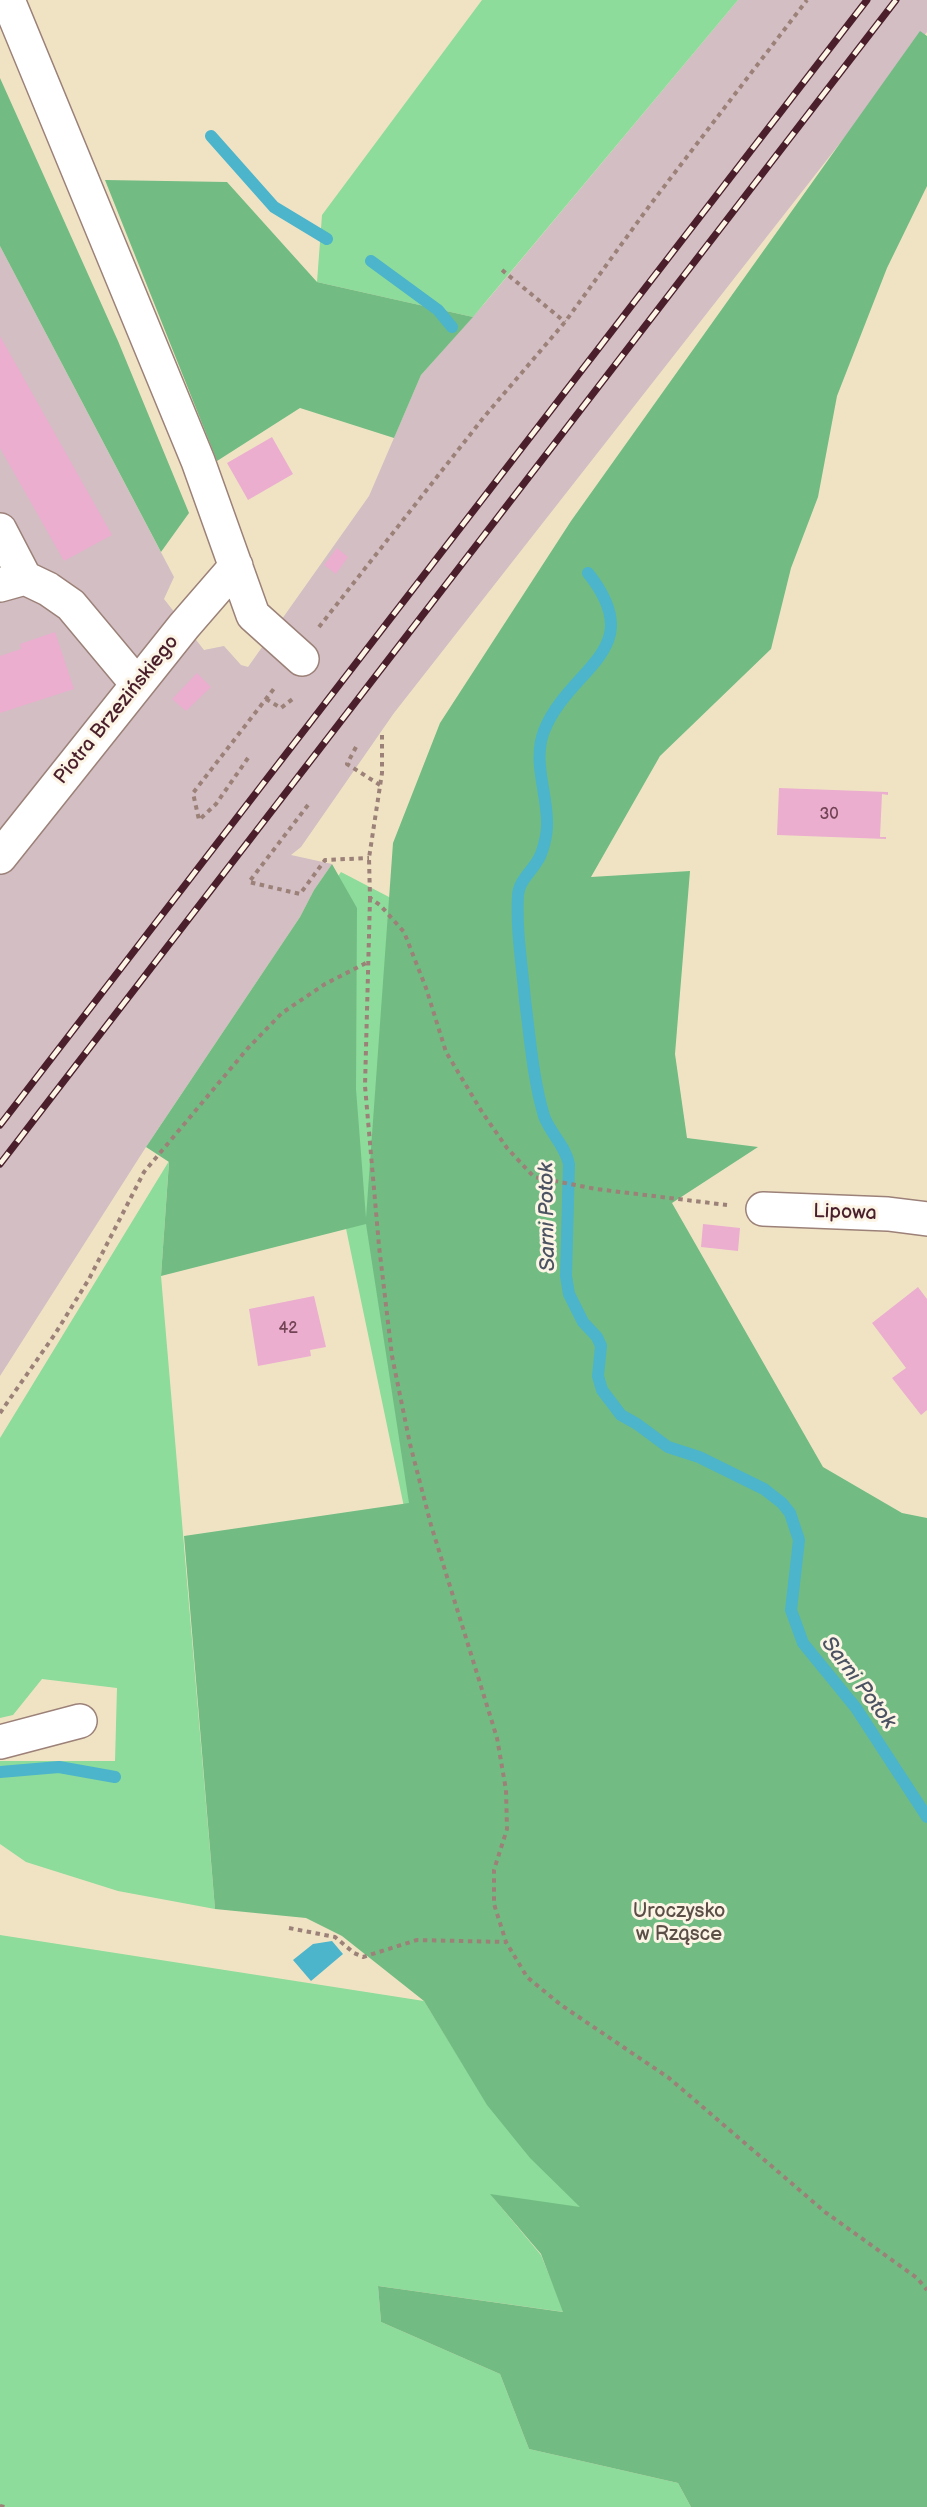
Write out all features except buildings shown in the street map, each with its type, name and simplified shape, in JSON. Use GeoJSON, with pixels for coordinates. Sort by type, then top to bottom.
{"type":"FeatureCollection","features":[{"type":"Feature","properties":{"kind":"street"},"geometry":{"type":"LineString","coordinates":[[8,0],[198,461],[253,615],[300,657]]}},
{"type":"Feature","properties":{"kind":"street"},"geometry":{"type":"LineString","coordinates":[[0,530],[13,582],[48,589],[71,605],[137,684]]}},
{"type":"Feature","properties":{"kind":"street","name":"Piotra Brzezińskiego"},"geometry":{"type":"LineString","coordinates":[[0,857],[137,684],[236,566]]}},
{"type":"Feature","properties":{"kind":"street","name":"Lipowa"},"geometry":{"type":"LineString","coordinates":[[763,1209],[888,1214],[927,1219]]}},
{"type":"Feature","properties":{"kind":"street"},"geometry":{"type":"LineString","coordinates":[[0,1742],[80,1721]]}},
{"type":"Feature","properties":{"kind":"path"},"geometry":{"type":"LineString","coordinates":[[248,758],[216,804],[199,820],[193,793],[484,417],[565,322],[650,205],[807,0]]}},
{"type":"Feature","properties":{"kind":"path"},"geometry":{"type":"LineString","coordinates":[[502,270],[565,322]]}},
{"type":"Feature","properties":{"kind":"path"},"geometry":{"type":"LineString","coordinates":[[266,699],[281,708],[294,698]]}},
{"type":"Feature","properties":{"kind":"path"},"geometry":{"type":"LineString","coordinates":[[382,735],[380,785],[369,858],[365,1086],[379,1246],[392,1356],[410,1444],[476,1675],[497,1738],[506,1790],[507,1829],[494,1870],[495,1904],[506,1942],[527,1977],[561,2006],[669,2078],[825,2212],[909,2272],[927,2290]]}},
{"type":"Feature","properties":{"kind":"path"},"geometry":{"type":"LineString","coordinates":[[356,747],[347,764],[380,785]]}},
{"type":"Feature","properties":{"kind":"path"},"geometry":{"type":"LineString","coordinates":[[308,806],[249,882],[300,894],[325,860],[369,858]]}},
{"type":"Feature","properties":{"kind":"path"},"geometry":{"type":"LineString","coordinates":[[370,898],[380,905],[404,932],[426,988],[446,1052],[507,1148],[534,1177],[596,1189],[763,1209]]}},
{"type":"Feature","properties":{"kind":"path"},"geometry":{"type":"LineString","coordinates":[[0,1413],[90,1279],[144,1172],[248,1047],[282,1012],[325,984],[368,962]]}},
{"type":"Feature","properties":{"kind":"path"},"geometry":{"type":"LineString","coordinates":[[289,1928],[335,1936],[354,1953],[363,1957],[417,1940],[506,1942]]}},
{"type":"Feature","properties":{"kind":"path"},"geometry":{"type":"LineString","coordinates":[[0,2506],[5,2507]]}},
{"type":"Feature","properties":{"kind":"shaded area"},"geometry":{"type":"Polygon","coordinates":[[[738,0],[927,0],[927,32],[394,713],[301,847],[291,855],[332,864],[314,890],[300,917],[146,1147],[0,1376],[0,246],[174,577],[164,599],[204,650],[224,646],[241,665],[248,667],[369,496],[421,375],[485,303],[738,0]]]}},
{"type":"Feature","properties":{"kind":"green space"},"geometry":{"type":"Polygon","coordinates":[[[482,0],[738,0],[473,317],[317,282],[322,215],[482,0]]]}},
{"type":"Feature","properties":{"kind":"green space","name":"Uroczysko w Rząsce"},"geometry":{"type":"Polygon","coordinates":[[[920,31],[927,36],[927,186],[887,268],[837,396],[818,497],[791,568],[771,649],[660,756],[591,877],[690,871],[675,1054],[687,1138],[758,1147],[672,1203],[823,1467],[902,1513],[927,1518],[927,2507],[691,2507],[678,2483],[529,2449],[500,2374],[381,2322],[378,2286],[563,2312],[541,2254],[490,2194],[580,2207],[530,2158],[487,2105],[424,2001],[342,1936],[306,1918],[215,1909],[184,1536],[409,1503],[366,1224],[161,1276],[169,1162],[146,1147],[300,917],[314,890],[332,864],[357,908],[356,1089],[366,1218],[393,843],[440,723],[571,521],[920,31]]]}},
{"type":"Feature","properties":{"kind":"green space"},"geometry":{"type":"Polygon","coordinates":[[[0,78],[118,341],[189,513],[161,552],[0,246],[0,78]]]}},
{"type":"Feature","properties":{"kind":"green space"},"geometry":{"type":"Polygon","coordinates":[[[105,180],[227,182],[317,282],[473,317],[421,375],[394,438],[300,408],[217,461],[105,180]]]}},
{"type":"Feature","properties":{"kind":"green space"},"geometry":{"type":"Polygon","coordinates":[[[341,872],[412,909],[927,2507],[647,2374],[491,2195],[541,2255],[564,2312],[378,2286],[381,2322],[500,2374],[529,2449],[678,2483],[691,2507],[0,2507],[0,1935],[424,2001],[464,2066],[414,1555],[329,1147],[281,957],[341,872]]]}},
{"type":"Feature","properties":{"kind":"green space"},"geometry":{"type":"Polygon","coordinates":[[[169,1161],[161,1276],[215,1909],[118,1891],[26,1862],[0,1844],[0,1761],[115,1761],[117,1688],[42,1679],[13,1715],[0,1718],[0,1438],[169,1161]]]}},
{"type":"Feature","properties":{"kind":"water"},"geometry":{"type":"Polygon","coordinates":[[[332,1941],[343,1954],[311,1981],[293,1960],[313,1944],[332,1941]]]}},
{"type":"Feature","properties":{"kind":"waterway","name":"Sarni Potok"},"geometry":{"type":"LineString","coordinates":[[211,136],[274,207],[327,239]]}},
{"type":"Feature","properties":{"kind":"waterway","name":"Sarni Potok"},"geometry":{"type":"LineString","coordinates":[[371,261],[438,310],[452,327]]}},
{"type":"Feature","properties":{"kind":"waterway","name":"Sarni Potok"},"geometry":{"type":"LineString","coordinates":[[588,573],[605,600],[611,621],[608,640],[599,657],[556,709],[544,731],[540,766],[547,813],[546,834],[540,857],[523,881],[518,895],[525,1000],[537,1088],[544,1116],[569,1164],[566,1276],[569,1294],[583,1322],[597,1337],[601,1346],[598,1376],[602,1390],[621,1415],[668,1447],[699,1457],[764,1489],[782,1503],[790,1513],[799,1540],[791,1610],[803,1643],[856,1708],[927,1817]]}},
{"type":"Feature","properties":{"kind":"waterway"},"geometry":{"type":"LineString","coordinates":[[0,1772],[59,1767],[115,1777]]}},
{"type":"Feature","properties":{"kind":"railway"},"geometry":{"type":"LineString","coordinates":[[0,1125],[867,0]]}},
{"type":"Feature","properties":{"kind":"railway"},"geometry":{"type":"LineString","coordinates":[[0,1164],[896,0]]}}]}
